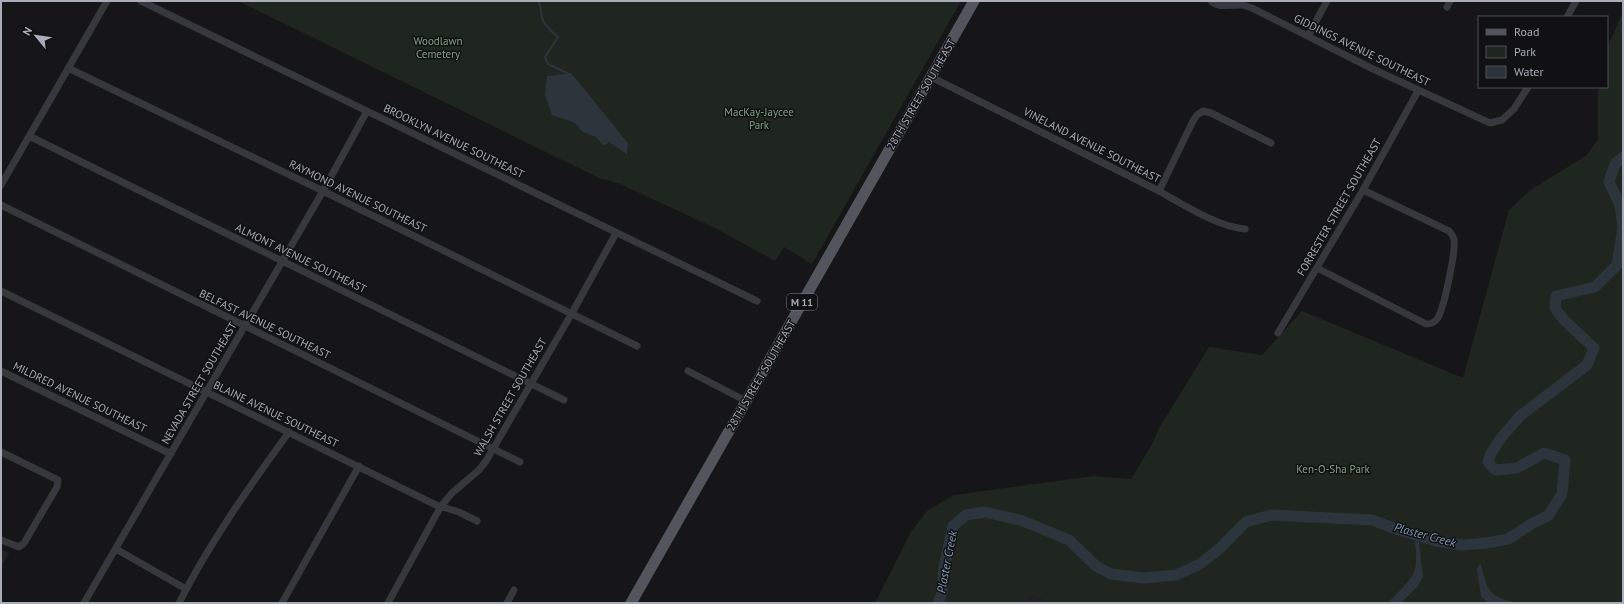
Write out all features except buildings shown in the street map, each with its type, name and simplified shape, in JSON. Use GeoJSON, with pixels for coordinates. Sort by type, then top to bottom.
{"type":"FeatureCollection","features":[{"type":"Feature","properties":{"kind":"main road","name":"28TH STREET SOUTHEAST"},"geometry":{"type":"LineString","coordinates":[[631,603],[974,1]]}},
{"type":"Feature","properties":{"kind":"street"},"geometry":{"type":"LineString","coordinates":[[1,185],[107,1]]}},
{"type":"Feature","properties":{"kind":"street","name":"BROOKLYN AVENUE SOUTHEAST"},"geometry":{"type":"LineString","coordinates":[[141,1],[616,234],[757,301]]}},
{"type":"Feature","properties":{"kind":"street","name":"GIDDINGS AVENUE SOUTHEAST"},"geometry":{"type":"LineString","coordinates":[[1211,1],[1213,4],[1222,6],[1244,5],[1252,8],[1418,91],[1490,123],[1502,120],[1514,109],[1527,88]]}},
{"type":"Feature","properties":{"kind":"street"},"geometry":{"type":"LineString","coordinates":[[1308,36],[1327,1]]}},
{"type":"Feature","properties":{"kind":"street"},"geometry":{"type":"LineString","coordinates":[[1568,16],[1576,1]]}},
{"type":"Feature","properties":{"kind":"street","name":"RAYMOND AVENUE SOUTHEAST"},"geometry":{"type":"LineString","coordinates":[[68,68],[323,190],[637,346]]}},
{"type":"Feature","properties":{"kind":"street","name":"VINELAND AVENUE SOUTHEAST"},"geometry":{"type":"LineString","coordinates":[[931,77],[1192,209],[1234,228],[1245,229]]}},
{"type":"Feature","properties":{"kind":"street","name":"FORRESTER STREET SOUTHEAST"},"geometry":{"type":"LineString","coordinates":[[1278,333],[1363,190],[1418,91]]}},
{"type":"Feature","properties":{"kind":"street","name":"NEVADA STREET SOUTHEAST"},"geometry":{"type":"LineString","coordinates":[[84,603],[245,326],[367,111]]}},
{"type":"Feature","properties":{"kind":"street"},"geometry":{"type":"LineString","coordinates":[[1159,191],[1193,121],[1197,115],[1203,111],[1211,113],[1271,143]]}},
{"type":"Feature","properties":{"kind":"street","name":"ALMONT AVENUE SOUTHEAST"},"geometry":{"type":"LineString","coordinates":[[29,136],[564,400]]}},
{"type":"Feature","properties":{"kind":"street"},"geometry":{"type":"LineString","coordinates":[[1317,268],[1426,324],[1432,324],[1436,320],[1441,311],[1445,297],[1454,239],[1449,231],[1363,190]]}},
{"type":"Feature","properties":{"kind":"street","name":"BELFAST AVENUE SOUTHEAST"},"geometry":{"type":"LineString","coordinates":[[1,205],[520,462]]}},
{"type":"Feature","properties":{"kind":"street","name":"WALSH STREET SOUTHEAST"},"geometry":{"type":"LineString","coordinates":[[388,603],[441,506],[463,482],[479,470],[493,449],[616,234]]}},
{"type":"Feature","properties":{"kind":"street","name":"BLAINE AVENUE SOUTHEAST"},"geometry":{"type":"LineString","coordinates":[[1,291],[436,505],[459,512],[477,521]]}},
{"type":"Feature","properties":{"kind":"street","name":"MILDRED AVENUE SOUTHEAST"},"geometry":{"type":"LineString","coordinates":[[1,370],[171,454]]}},
{"type":"Feature","properties":{"kind":"street"},"geometry":{"type":"LineString","coordinates":[[688,370],[746,401]]}},
{"type":"Feature","properties":{"kind":"street"},"geometry":{"type":"LineString","coordinates":[[179,603],[211,545],[228,518],[289,432]]}},
{"type":"Feature","properties":{"kind":"street"},"geometry":{"type":"LineString","coordinates":[[1,452],[58,480],[57,487],[31,534],[24,543],[19,547],[1,540]]}},
{"type":"Feature","properties":{"kind":"street"},"geometry":{"type":"LineString","coordinates":[[282,603],[359,466]]}},
{"type":"Feature","properties":{"kind":"street"},"geometry":{"type":"LineString","coordinates":[[116,550],[186,589]]}},
{"type":"Feature","properties":{"kind":"street"},"geometry":{"type":"LineString","coordinates":[[507,603],[514,590]]}},
{"type":"Feature","properties":{"kind":"shaded area"},"geometry":{"type":"Polygon","coordinates":[[[1032,595],[1050,603],[1027,603],[1032,595]]]}},
{"type":"Feature","properties":{"kind":"green space","name":"MacKay-Jaycee Park"},"geometry":{"type":"Polygon","coordinates":[[[238,1],[961,1],[812,264],[784,247],[775,261],[715,228],[620,184],[599,178],[238,1]]]}},
{"type":"Feature","properties":{"kind":"green space","name":"Ken-O-Sha Park"},"geometry":{"type":"Polygon","coordinates":[[[1623,12],[1623,603],[1050,603],[1032,595],[1027,603],[875,603],[912,530],[928,510],[954,495],[1094,476],[1131,479],[1151,446],[1159,428],[1209,347],[1262,355],[1302,311],[1463,378],[1509,210],[1529,191],[1587,155],[1598,139],[1598,88],[1608,88],[1608,46],[1623,12]]]}},
{"type":"Feature","properties":{"kind":"green space"},"geometry":{"type":"Polygon","coordinates":[[[1,549],[9,553],[1,567],[1,549]]]}},
{"type":"Feature","properties":{"kind":"water"},"geometry":{"type":"Polygon","coordinates":[[[571,73],[628,143],[627,154],[609,142],[604,146],[596,137],[583,132],[575,123],[552,115],[545,95],[547,76],[571,73]]]}},
{"type":"Feature","properties":{"kind":"water"},"geometry":{"type":"Polygon","coordinates":[[[1415,541],[1419,542],[1423,577],[1418,586],[1401,603],[1388,603],[1406,584],[1413,573],[1416,558],[1415,541]]]}},
{"type":"Feature","properties":{"kind":"water"},"geometry":{"type":"Polygon","coordinates":[[[1480,563],[1487,585],[1492,593],[1504,600],[1518,603],[1488,603],[1481,596],[1477,569],[1480,563]]]}},
{"type":"Feature","properties":{"kind":"waterway"},"geometry":{"type":"LineString","coordinates":[[538,1],[544,22],[558,37],[545,57],[548,64],[567,73]]}},
{"type":"Feature","properties":{"kind":"waterway","name":"Plaster Creek"},"geometry":{"type":"LineString","coordinates":[[938,603],[942,593],[944,567],[953,526],[966,515],[985,512],[1020,520],[1069,540],[1096,566],[1111,574],[1144,578],[1176,575],[1200,564],[1219,549],[1246,522],[1271,515],[1372,520],[1436,541],[1462,545],[1487,543],[1508,539],[1533,523],[1548,516],[1562,494],[1565,460],[1544,453],[1517,468],[1495,470],[1488,462],[1491,453],[1501,438],[1520,416],[1587,365],[1594,348],[1564,320],[1555,308],[1556,296],[1595,287],[1617,265],[1623,227],[1620,205],[1609,182],[1615,164],[1623,157]]}},
{"type":"Feature","properties":{"kind":"park label","name":"Woodlawn Cemetery"},"geometry":{"type":"Point","coordinates":[438,47]}}]}
